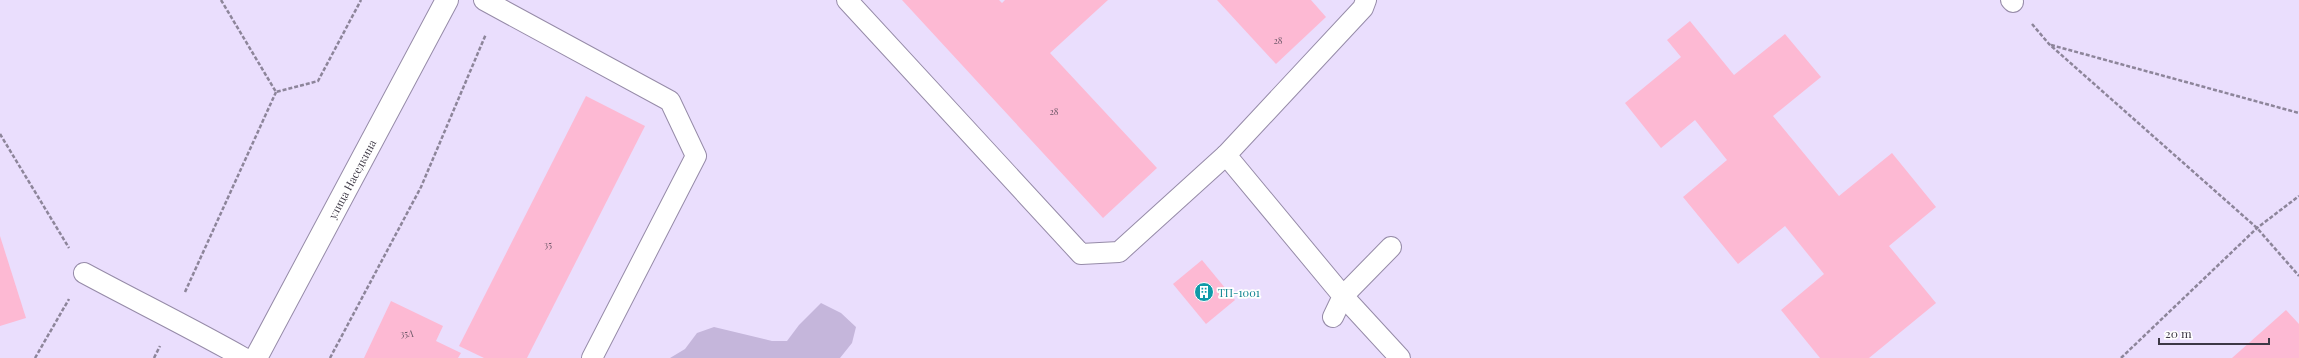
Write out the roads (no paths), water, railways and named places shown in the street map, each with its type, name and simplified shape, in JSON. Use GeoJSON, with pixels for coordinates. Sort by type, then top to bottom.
{"type":"FeatureCollection","features":[{"type":"Feature","properties":{"kind":"main road","name":"улица Наседкина"},"geometry":{"type":"LineString","coordinates":[[256,358],[447,0]]}},
{"type":"Feature","properties":{"kind":"lane"},"geometry":{"type":"LineString","coordinates":[[847,0],[1081,254],[1118,252],[1226,154],[1363,8],[1366,0]]}},
{"type":"Feature","properties":{"kind":"lane"},"geometry":{"type":"LineString","coordinates":[[491,4],[561,40],[670,101],[696,156],[592,358]]}},
{"type":"Feature","properties":{"kind":"lane"},"geometry":{"type":"LineString","coordinates":[[1226,154],[1344,296],[1400,358]]}},
{"type":"Feature","properties":{"kind":"lane"},"geometry":{"type":"LineString","coordinates":[[1333,317],[1344,296],[1391,247]]}},
{"type":"Feature","properties":{"kind":"lane"},"geometry":{"type":"LineString","coordinates":[[84,273],[143,305],[173,318],[244,358]]}},
{"type":"Feature","properties":{"kind":"place","name":"ТП-1001"},"geometry":{"type":"Point","coordinates":[1204,292]}}]}
